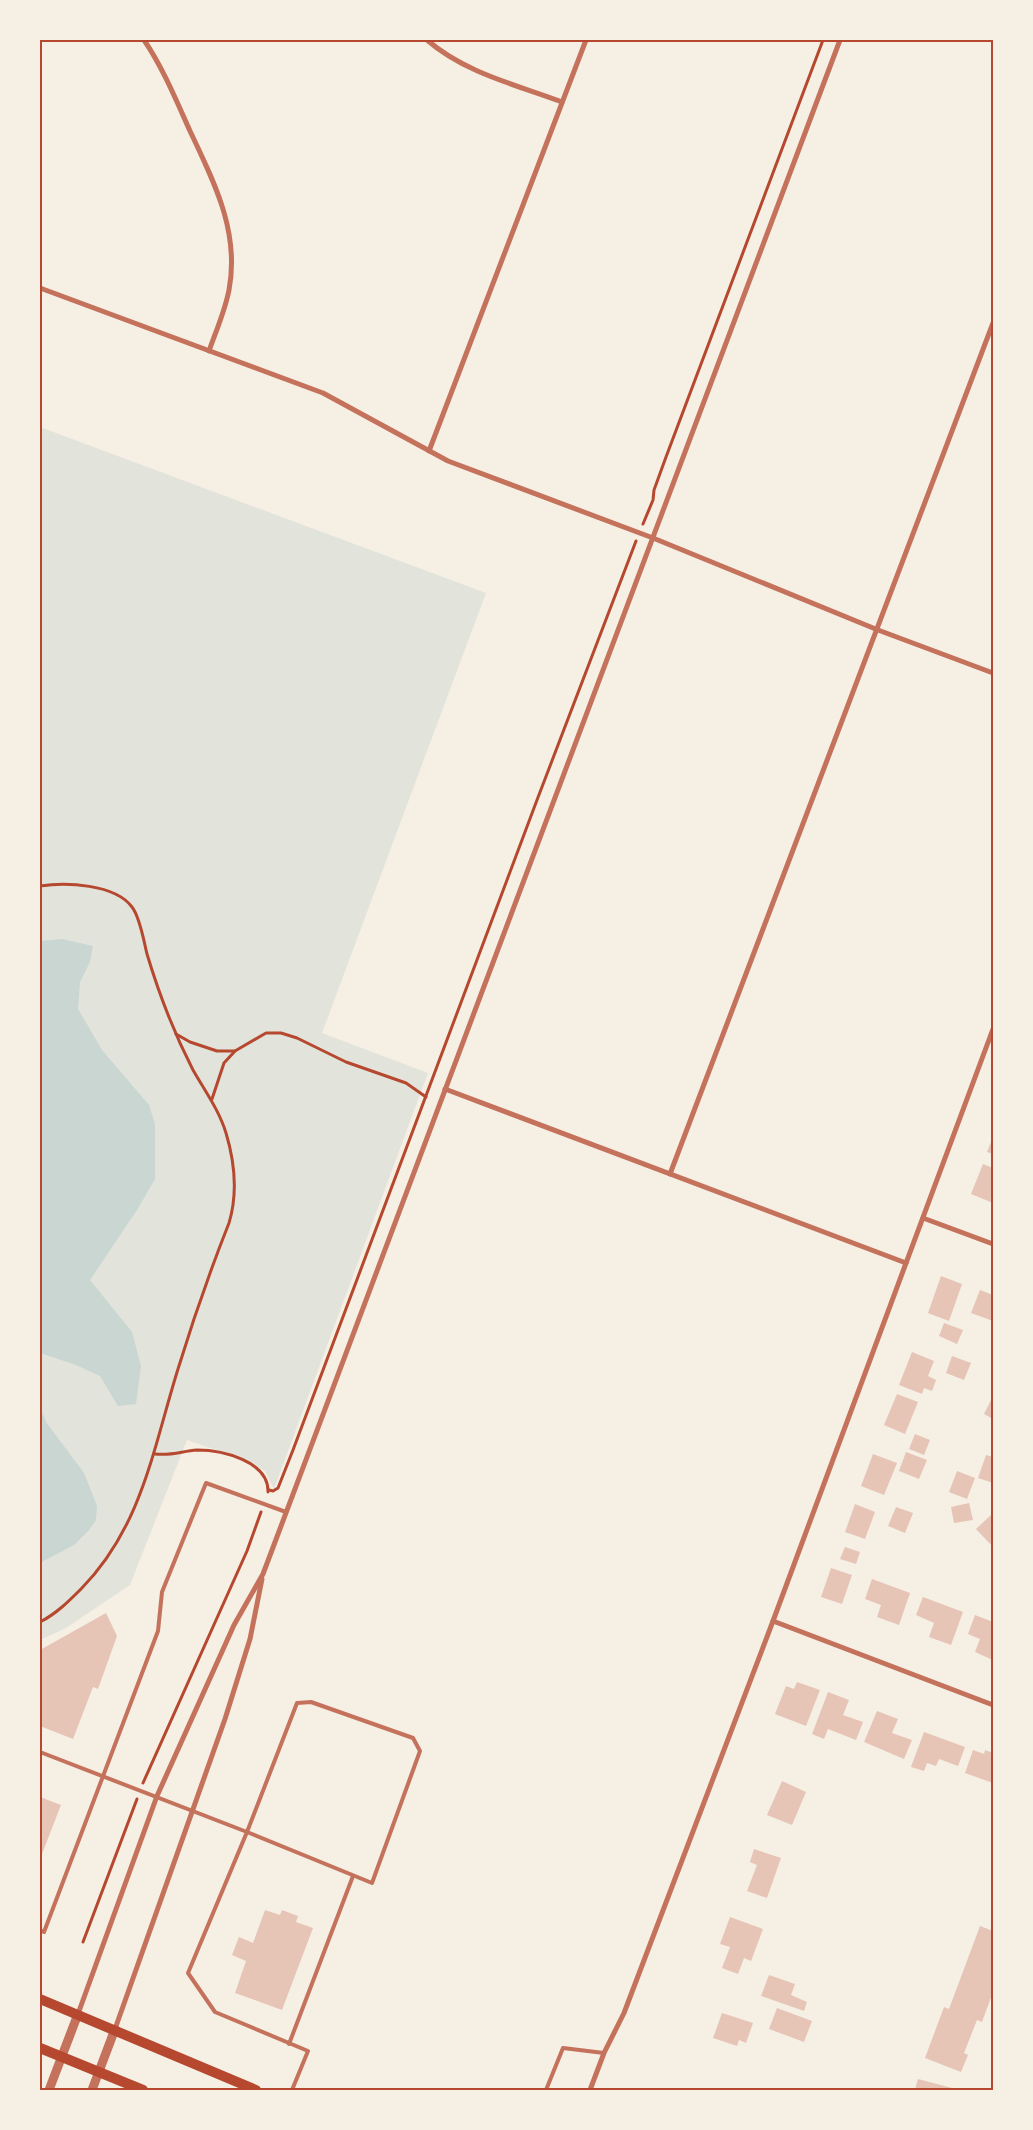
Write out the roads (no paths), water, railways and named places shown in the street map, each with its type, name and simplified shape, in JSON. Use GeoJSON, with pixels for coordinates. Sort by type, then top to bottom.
{"type":"FeatureCollection","features":[{"type":"Feature","properties":{"kind":"main road"},"geometry":{"type":"LineString","coordinates":[[40,1999],[256,2090]]}},
{"type":"Feature","properties":{"kind":"main road"},"geometry":{"type":"LineString","coordinates":[[40,2048],[143,2090]]}},
{"type":"Feature","properties":{"kind":"street"},"geometry":{"type":"LineString","coordinates":[[144,40],[166,78],[219,192],[226,213],[232,260],[229,289],[222,318],[209,351]]}},
{"type":"Feature","properties":{"kind":"street"},"geometry":{"type":"LineString","coordinates":[[427,40],[459,62],[562,102]]}},
{"type":"Feature","properties":{"kind":"street"},"geometry":{"type":"LineString","coordinates":[[430,451],[586,40]]}},
{"type":"Feature","properties":{"kind":"street"},"geometry":{"type":"LineString","coordinates":[[92,2090],[175,1864],[224,1719],[250,1639],[263,1574],[840,40]]}},
{"type":"Feature","properties":{"kind":"street"},"geometry":{"type":"LineString","coordinates":[[40,288],[323,392],[448,461],[639,532],[878,630],[993,673]]}},
{"type":"Feature","properties":{"kind":"street"},"geometry":{"type":"LineString","coordinates":[[670,1174],[993,323]]}},
{"type":"Feature","properties":{"kind":"street"},"geometry":{"type":"LineString","coordinates":[[590,2090],[604,2053],[624,2013],[773,1621],[993,1029]]}},
{"type":"Feature","properties":{"kind":"street"},"geometry":{"type":"LineString","coordinates":[[445,1089],[906,1262]]}},
{"type":"Feature","properties":{"kind":"street"},"geometry":{"type":"LineString","coordinates":[[923,1218],[993,1244]]}},
{"type":"Feature","properties":{"kind":"street"},"geometry":{"type":"LineString","coordinates":[[49,2090],[157,1796],[234,1625],[263,1574]]}},
{"type":"Feature","properties":{"kind":"street"},"geometry":{"type":"LineString","coordinates":[[773,1621],[993,1705]]}},
{"type":"Feature","properties":{"kind":"lane"},"geometry":{"type":"LineString","coordinates":[[40,1930],[44,1932],[158,1631],[162,1592],[206,1483],[286,1512]]}},
{"type":"Feature","properties":{"kind":"lane"},"geometry":{"type":"LineString","coordinates":[[40,1752],[157,1796],[247,1832],[353,1876],[372,1883],[420,1751],[413,1738],[311,1702],[297,1703],[247,1832],[188,1973],[215,2012],[308,2051],[292,2090]]}},
{"type":"Feature","properties":{"kind":"lane"},"geometry":{"type":"LineString","coordinates":[[289,2044],[353,1876]]}},
{"type":"Feature","properties":{"kind":"lane"},"geometry":{"type":"LineString","coordinates":[[546,2090],[563,2048],[604,2053]]}}]}
